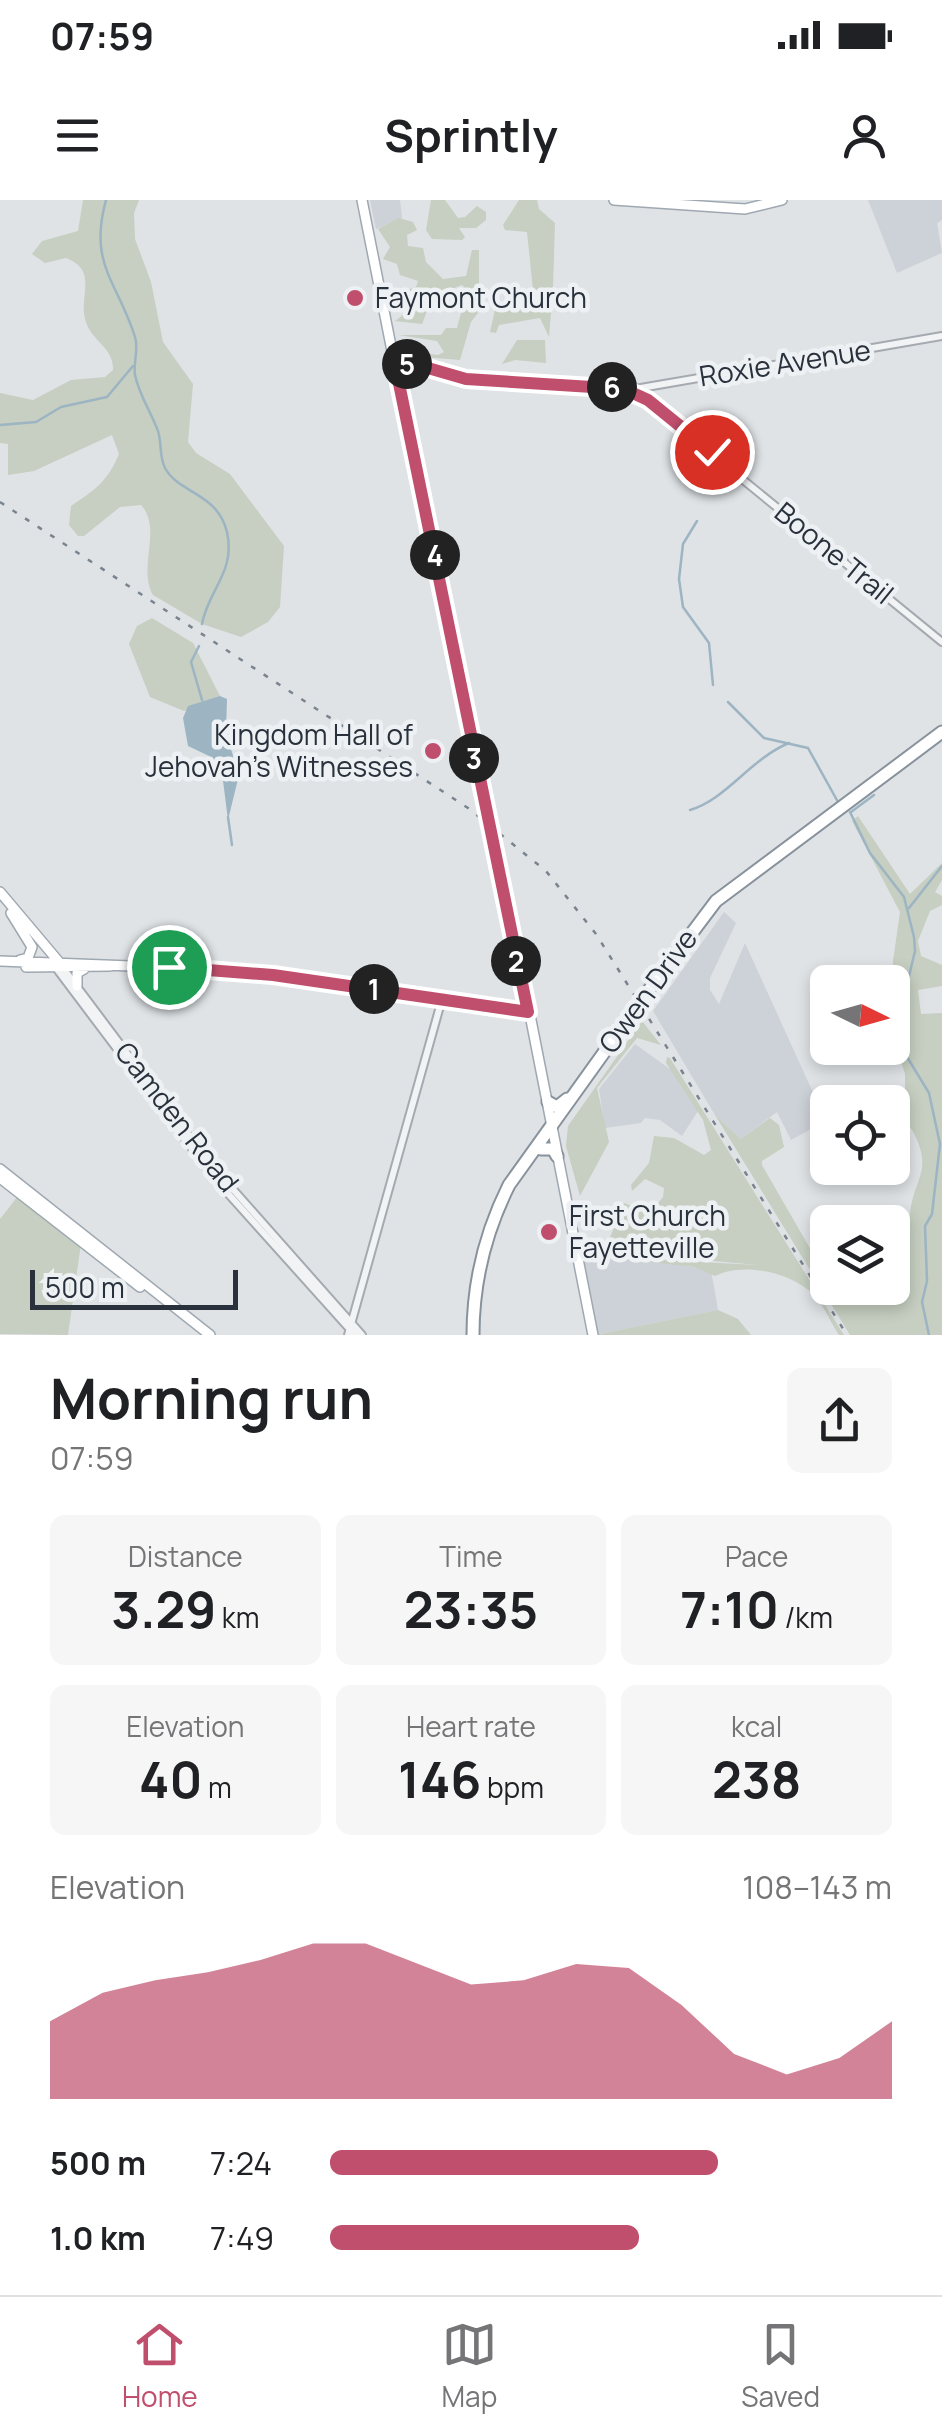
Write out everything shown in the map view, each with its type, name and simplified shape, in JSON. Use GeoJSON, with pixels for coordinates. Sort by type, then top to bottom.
{"type":"FeatureCollection","features":[{"type":"Feature","properties":{"kind":"highway","name":"Owen Drive"},"geometry":{"type":"LineString","coordinates":[[647,996],[719,903],[849,806],[893,766],[942,735]]}},
{"type":"Feature","properties":{"kind":"highway","name":"Owen Drive"},"geometry":{"type":"LineString","coordinates":[[476,1313],[484,1260],[496,1221],[551,1127],[719,903],[742,880],[942,735]]}},
{"type":"Feature","properties":{"kind":"highway","name":"Owen Drive"},"geometry":{"type":"LineString","coordinates":[[476,1335],[476,1281],[494,1215],[509,1185],[634,1014]]}},
{"type":"Feature","properties":{"kind":"highway"},"geometry":{"type":"LineString","coordinates":[[548,1102],[557,1107],[578,1090]]}},
{"type":"Feature","properties":{"kind":"highway"},"geometry":{"type":"LineString","coordinates":[[541,1149],[553,1148],[558,1156]]}},
{"type":"Feature","properties":{"kind":"main road"},"geometry":{"type":"LineString","coordinates":[[362,200],[488,836],[551,1127]]}},
{"type":"Feature","properties":{"kind":"main road"},"geometry":{"type":"LineString","coordinates":[[614,200],[753,209],[782,200]]}},
{"type":"Feature","properties":{"kind":"main road","name":"Camden Road"},"geometry":{"type":"LineString","coordinates":[[0,892],[57,965]]}},
{"type":"Feature","properties":{"kind":"main road","name":"Camden Road"},"geometry":{"type":"LineString","coordinates":[[0,901],[57,965]]}},
{"type":"Feature","properties":{"kind":"main road"},"geometry":{"type":"LineString","coordinates":[[4,962],[28,958],[32,947],[10,911]]}},
{"type":"Feature","properties":{"kind":"main road"},"geometry":{"type":"LineString","coordinates":[[4,962],[235,970],[528,1012]]}},
{"type":"Feature","properties":{"kind":"main road"},"geometry":{"type":"LineString","coordinates":[[57,965],[85,969],[112,966]]}},
{"type":"Feature","properties":{"kind":"main road"},"geometry":{"type":"LineString","coordinates":[[77,986],[77,973],[85,969]]}},
{"type":"Feature","properties":{"kind":"main road"},"geometry":{"type":"LineString","coordinates":[[528,1012],[528,1034],[558,1156],[592,1335]]}},
{"type":"Feature","properties":{"kind":"main road"},"geometry":{"type":"LineString","coordinates":[[0,1174],[32,1194],[177,1313]]}},
{"type":"Feature","properties":{"kind":"main road"},"geometry":{"type":"LineString","coordinates":[[0,1174],[73,1236],[205,1334]]}},
{"type":"Feature","properties":{"kind":"main road"},"geometry":{"type":"LineString","coordinates":[[73,1236],[115,1260]]}},
{"type":"Feature","properties":{"kind":"street","name":"Roxie Avenue"},"geometry":{"type":"LineString","coordinates":[[628,390],[942,336]]}},
{"type":"Feature","properties":{"kind":"street","name":"Boone Trail"},"geometry":{"type":"LineString","coordinates":[[395,364],[421,366],[466,379],[628,390],[663,412],[942,642]]}},
{"type":"Feature","properties":{"kind":"street","name":"Camden Road"},"geometry":{"type":"LineString","coordinates":[[57,965],[77,986],[207,1160],[353,1331]]}},
{"type":"Feature","properties":{"kind":"street","name":"Camden Road"},"geometry":{"type":"LineString","coordinates":[[57,965],[215,1179],[353,1331]]}},
{"type":"Feature","properties":{"kind":"street"},"geometry":{"type":"LineString","coordinates":[[353,1331],[442,999]]}},
{"type":"Feature","properties":{"kind":"shaded area"},"geometry":{"type":"Polygon","coordinates":[[[370,200],[400,200],[402,218],[376,229],[370,200]]]}},
{"type":"Feature","properties":{"kind":"shaded area"},"geometry":{"type":"Polygon","coordinates":[[[868,200],[942,200],[942,220],[937,223],[942,253],[897,273],[868,200]]]}},
{"type":"Feature","properties":{"kind":"shaded area"},"geometry":{"type":"Polygon","coordinates":[[[724,912],[736,923],[710,978],[710,990],[719,1004],[745,943],[810,1086],[810,1130],[791,1140],[777,1112],[741,1139],[715,1115],[653,1011],[724,912]]]}},
{"type":"Feature","properties":{"kind":"shaded area"},"geometry":{"type":"Polygon","coordinates":[[[635,1044],[674,1072],[698,1111],[682,1136],[660,1120],[645,1118],[641,1123],[605,1128],[599,1089],[635,1044]]]}},
{"type":"Feature","properties":{"kind":"shaded area"},"geometry":{"type":"Polygon","coordinates":[[[579,1253],[605,1253],[711,1270],[718,1310],[595,1335],[579,1253]]]}},
{"type":"Feature","properties":{"kind":"green space"},"geometry":{"type":"Polygon","coordinates":[[[83,200],[139,200],[134,213],[135,239],[151,282],[163,342],[193,384],[188,442],[196,453],[230,474],[284,546],[280,607],[268,622],[241,637],[202,624],[153,595],[147,572],[150,525],[141,505],[120,507],[84,536],[78,536],[69,525],[71,506],[100,484],[115,463],[119,454],[112,435],[34,471],[8,475],[8,444],[0,443],[0,393],[33,400],[71,380],[105,377],[113,370],[110,356],[86,322],[82,270],[66,258],[45,263],[32,254],[42,241],[78,231],[83,200]]]}},
{"type":"Feature","properties":{"kind":"green space"},"geometry":{"type":"Polygon","coordinates":[[[431,200],[445,200],[458,218],[477,206],[486,212],[486,220],[476,228],[459,228],[465,237],[462,240],[432,239],[426,230],[431,200]]]}},
{"type":"Feature","properties":{"kind":"green space"},"geometry":{"type":"Polygon","coordinates":[[[519,200],[537,200],[539,209],[555,223],[553,287],[547,291],[533,290],[527,232],[505,230],[503,225],[519,200]]]}},
{"type":"Feature","properties":{"kind":"green space"},"geometry":{"type":"Polygon","coordinates":[[[399,218],[413,222],[417,230],[407,235],[408,246],[423,248],[426,262],[443,279],[466,276],[472,250],[479,250],[479,288],[470,292],[469,301],[478,313],[471,322],[460,360],[400,355],[398,350],[438,355],[444,352],[437,341],[399,335],[441,335],[446,328],[457,328],[467,290],[462,285],[447,291],[445,304],[427,311],[422,324],[395,321],[407,312],[393,305],[390,296],[416,287],[418,281],[400,275],[397,264],[383,259],[390,247],[378,229],[399,218]]]}},
{"type":"Feature","properties":{"kind":"green space"},"geometry":{"type":"Polygon","coordinates":[[[547,297],[551,313],[549,337],[540,318],[499,325],[496,333],[490,332],[495,310],[517,309],[525,298],[547,297]]]}},
{"type":"Feature","properties":{"kind":"green space"},"geometry":{"type":"Polygon","coordinates":[[[517,340],[545,340],[546,363],[515,360],[502,364],[517,340]]]}},
{"type":"Feature","properties":{"kind":"green space"},"geometry":{"type":"Polygon","coordinates":[[[152,618],[193,643],[220,696],[184,711],[150,697],[129,644],[137,626],[152,618]]]}},
{"type":"Feature","properties":{"kind":"green space"},"geometry":{"type":"Polygon","coordinates":[[[858,816],[910,894],[942,863],[942,880],[935,892],[942,896],[942,905],[930,911],[918,941],[921,956],[942,965],[942,986],[918,990],[921,1014],[942,1013],[942,1335],[850,1335],[832,1305],[910,1305],[911,1208],[922,1164],[910,1127],[910,1085],[905,1085],[902,1065],[910,1065],[910,965],[893,965],[900,912],[852,821],[858,816]]]}},
{"type":"Feature","properties":{"kind":"green space"},"geometry":{"type":"Polygon","coordinates":[[[642,1021],[661,1045],[637,1038],[597,1088],[609,1142],[580,1196],[566,1146],[568,1126],[642,1021]]]}},
{"type":"Feature","properties":{"kind":"green space"},"geometry":{"type":"Polygon","coordinates":[[[670,1058],[810,1281],[810,1292],[792,1280],[766,1272],[739,1270],[715,1276],[694,1267],[604,1257],[758,1265],[625,1253],[607,1245],[624,1203],[650,1213],[663,1197],[664,1188],[645,1179],[632,1191],[631,1185],[649,1163],[654,1136],[674,1138],[704,1155],[711,1150],[703,1120],[666,1063],[670,1058]]]}},
{"type":"Feature","properties":{"kind":"green space"},"geometry":{"type":"Polygon","coordinates":[[[715,1115],[741,1139],[770,1118],[779,1125],[784,1147],[762,1161],[810,1248],[810,1270],[715,1115]]]}},
{"type":"Feature","properties":{"kind":"green space"},"geometry":{"type":"Polygon","coordinates":[[[18,1196],[81,1244],[68,1335],[0,1334],[0,1219],[18,1196]]]}},
{"type":"Feature","properties":{"kind":"green space"},"geometry":{"type":"Polygon","coordinates":[[[822,1305],[825,1305],[844,1335],[839,1335],[822,1305]]]}},
{"type":"Feature","properties":{"kind":"green space"},"geometry":{"type":"Polygon","coordinates":[[[718,1310],[738,1319],[751,1335],[595,1335],[718,1310]]]}},
{"type":"Feature","properties":{"kind":"water"},"geometry":{"type":"Polygon","coordinates":[[[220,696],[227,699],[226,733],[239,775],[228,820],[222,773],[209,756],[188,746],[183,718],[188,706],[220,696]]]}},
{"type":"Feature","properties":{"kind":"waterway"},"geometry":{"type":"LineString","coordinates":[[106,200],[101,222],[103,257],[135,337],[135,375],[158,431],[163,463],[171,477],[215,509],[227,532],[225,570],[202,624]]}},
{"type":"Feature","properties":{"kind":"waterway"},"geometry":{"type":"LineString","coordinates":[[0,425],[36,422],[61,407],[107,397],[133,366]]}},
{"type":"Feature","properties":{"kind":"waterway"},"geometry":{"type":"LineString","coordinates":[[697,521],[683,544],[679,579],[683,607],[709,643],[713,685]]}},
{"type":"Feature","properties":{"kind":"waterway"},"geometry":{"type":"LineString","coordinates":[[199,646],[191,662],[202,700]]}},
{"type":"Feature","properties":{"kind":"waterway"},"geometry":{"type":"LineString","coordinates":[[728,702],[764,738],[808,748],[838,802]]}},
{"type":"Feature","properties":{"kind":"waterway"},"geometry":{"type":"LineString","coordinates":[[690,810],[716,797],[762,759],[789,743]]}},
{"type":"Feature","properties":{"kind":"waterway"},"geometry":{"type":"LineString","coordinates":[[851,812],[874,795]]}},
{"type":"Feature","properties":{"kind":"waterway"},"geometry":{"type":"LineString","coordinates":[[850,812],[870,853],[904,897],[914,937],[915,951],[897,1026],[898,1042],[929,1093],[940,1144],[932,1214],[925,1226],[927,1281],[922,1302],[929,1335]]}},
{"type":"Feature","properties":{"kind":"waterway"},"geometry":{"type":"LineString","coordinates":[[228,817],[232,845]]}},
{"type":"Feature","properties":{"kind":"waterway"},"geometry":{"type":"LineString","coordinates":[[909,908],[942,866]]}},
{"type":"Feature","properties":{"kind":"railway"},"geometry":{"type":"LineString","coordinates":[[0,502],[468,808],[546,871],[596,934],[847,1335]]}},
{"type":"Feature","properties":{"kind":"place","name":"Faymont Church"},"geometry":{"type":"Point","coordinates":[355,298]}},
{"type":"Feature","properties":{"kind":"place","name":"Kingdom Hall of Jehovah’s Witnesses"},"geometry":{"type":"Point","coordinates":[433,751]}},
{"type":"Feature","properties":{"kind":"place","name":"First Church Fayetteville"},"geometry":{"type":"Point","coordinates":[549,1232]}},
{"type":"Feature","properties":{"kind":"route"},"geometry":{"type":"LineString","coordinates":[[169,967],[235,970],[528,1012],[488,836],[395,364],[414,364],[483,381],[624,389],[648,400],[712,452]]}}]}
